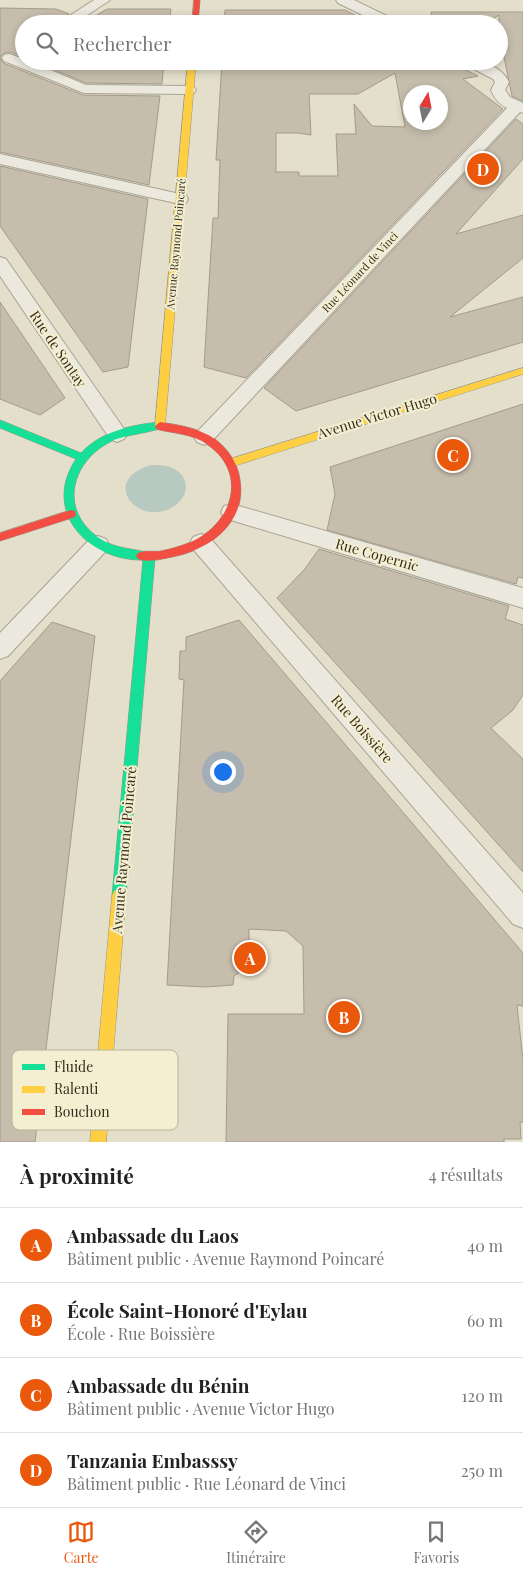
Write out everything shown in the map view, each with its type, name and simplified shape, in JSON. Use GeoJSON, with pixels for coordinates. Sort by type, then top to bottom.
{"type":"FeatureCollection","features":[{"type":"Feature","properties":{"kind":"street"},"geometry":{"type":"LineString","coordinates":[[79,15],[103,0]]}},
{"type":"Feature","properties":{"kind":"street"},"geometry":{"type":"LineString","coordinates":[[196,15],[197,0]]}},
{"type":"Feature","properties":{"kind":"street"},"geometry":{"type":"LineString","coordinates":[[343,0],[374,15]]}},
{"type":"Feature","properties":{"kind":"street"},"geometry":{"type":"LineString","coordinates":[[4,61],[15,54]]}},
{"type":"Feature","properties":{"kind":"street"},"geometry":{"type":"LineString","coordinates":[[30,70],[84,89],[189,90]]}},
{"type":"Feature","properties":{"kind":"street","name":"Avenue Raymond Poincaré"},"geometry":{"type":"LineString","coordinates":[[160,426],[191,70]]}},
{"type":"Feature","properties":{"kind":"street"},"geometry":{"type":"LineString","coordinates":[[487,70],[499,76],[502,82],[498,90],[504,100],[520,108]]}},
{"type":"Feature","properties":{"kind":"street","name":"Rue Léonard de Vinci"},"geometry":{"type":"LineString","coordinates":[[204,437],[520,108]]}},
{"type":"Feature","properties":{"kind":"street"},"geometry":{"type":"LineString","coordinates":[[0,158],[180,199]]}},
{"type":"Feature","properties":{"kind":"street","name":"Rue de Sontay"},"geometry":{"type":"LineString","coordinates":[[0,263],[117,434]]}},
{"type":"Feature","properties":{"kind":"street","name":"Avenue Victor Hugo"},"geometry":{"type":"LineString","coordinates":[[231,463],[523,370]]}},
{"type":"Feature","properties":{"kind":"street"},"geometry":{"type":"LineString","coordinates":[[0,424],[83,458]]}},
{"type":"Feature","properties":{"kind":"street"},"geometry":{"type":"LineString","coordinates":[[160,426],[184,430],[204,437],[220,449],[231,463],[238,486],[232,512],[220,529],[201,543],[178,553],[149,557],[121,554],[98,545],[81,531],[71,514],[68,501],[68,487],[74,472],[83,458],[99,444],[117,434],[136,428],[160,426]]}},
{"type":"Feature","properties":{"kind":"street","name":"Rue Copernic"},"geometry":{"type":"LineString","coordinates":[[232,512],[523,598]]}},
{"type":"Feature","properties":{"kind":"street"},"geometry":{"type":"LineString","coordinates":[[0,537],[71,514]]}},
{"type":"Feature","properties":{"kind":"street","name":"Rue Boissière"},"geometry":{"type":"LineString","coordinates":[[201,543],[523,914]]}},
{"type":"Feature","properties":{"kind":"street"},"geometry":{"type":"LineString","coordinates":[[0,649],[98,545]]}},
{"type":"Feature","properties":{"kind":"street","name":"Avenue Raymond Poincaré"},"geometry":{"type":"LineString","coordinates":[[106,1050],[149,557]]}},
{"type":"Feature","properties":{"kind":"shaded area"},"geometry":{"type":"Polygon","coordinates":[[[151,465],[176,469],[185,482],[186,488],[182,498],[178,503],[165,511],[152,512],[140,509],[131,502],[126,492],[127,482],[135,473],[151,465]]]}},
{"type":"Feature","properties":{"kind":"building"},"geometry":{"type":"Polygon","coordinates":[[[0,8],[56,9],[69,14],[15,15],[15,54],[4,53],[0,57],[0,8]]]}},
{"type":"Feature","properties":{"kind":"building"},"geometry":{"type":"Polygon","coordinates":[[[107,9],[171,9],[170,15],[97,15],[107,9]]]}},
{"type":"Feature","properties":{"kind":"building"},"geometry":{"type":"Polygon","coordinates":[[[225,10],[345,10],[355,15],[225,15],[225,10]]]}},
{"type":"Feature","properties":{"kind":"building"},"geometry":{"type":"Polygon","coordinates":[[[431,12],[523,12],[523,101],[512,96],[507,70],[508,15],[431,15],[431,12]]]}},
{"type":"Feature","properties":{"kind":"building"},"geometry":{"type":"Polygon","coordinates":[[[0,57],[3,63],[15,68],[15,70],[20,70],[83,95],[160,96],[149,185],[0,152],[0,57]]]}},
{"type":"Feature","properties":{"kind":"building"},"geometry":{"type":"Polygon","coordinates":[[[55,70],[163,70],[162,84],[86,83],[55,70]]]}},
{"type":"Feature","properties":{"kind":"building"},"geometry":{"type":"Polygon","coordinates":[[[221,70],[466,70],[478,76],[463,79],[503,109],[246,378],[204,367],[213,218],[218,218],[220,160],[216,160],[221,70]]]}},
{"type":"Feature","properties":{"kind":"building"},"geometry":{"type":"Polygon","coordinates":[[[516,119],[523,124],[523,159],[456,234],[523,215],[523,258],[450,317],[523,297],[523,342],[296,411],[264,388],[516,119]]]}},
{"type":"Feature","properties":{"kind":"building"},"geometry":{"type":"Polygon","coordinates":[[[0,166],[148,199],[128,367],[103,372],[0,226],[0,166]]]}},
{"type":"Feature","properties":{"kind":"building"},"geometry":{"type":"Polygon","coordinates":[[[0,302],[65,398],[40,415],[0,399],[0,302]]]}},
{"type":"Feature","properties":{"kind":"building"},"geometry":{"type":"Polygon","coordinates":[[[523,404],[523,578],[518,577],[516,584],[327,530],[335,494],[330,467],[523,404]]]}},
{"type":"Feature","properties":{"kind":"building"},"geometry":{"type":"Polygon","coordinates":[[[319,549],[509,606],[505,619],[523,625],[523,695],[512,711],[491,728],[523,759],[523,872],[277,598],[304,570],[319,549]]]}},
{"type":"Feature","properties":{"kind":"building"},"geometry":{"type":"Polygon","coordinates":[[[239,620],[523,953],[523,1006],[517,1005],[523,1060],[523,1122],[520,1122],[521,1139],[504,1139],[504,1142],[226,1142],[228,1014],[304,1014],[303,946],[286,931],[249,929],[249,961],[244,969],[234,976],[233,985],[206,987],[167,985],[184,680],[179,679],[180,651],[186,651],[186,637],[239,620]]]}},
{"type":"Feature","properties":{"kind":"building"},"geometry":{"type":"Polygon","coordinates":[[[52,622],[95,636],[46,1050],[12,1050],[12,1130],[36,1130],[35,1142],[0,1142],[0,681],[52,622]]]}},
{"type":"Feature","properties":{"kind":"traffic: fast"},"geometry":{"type":"LineString","coordinates":[[0,424],[83,458]]}},
{"type":"Feature","properties":{"kind":"traffic: fast"},"geometry":{"type":"LineString","coordinates":[[142,556],[125,554],[109,549],[95,541],[83,530],[74,518],[69,503],[69,487],[80,462],[101,442],[122,433],[160,426]]}},
{"type":"Feature","properties":{"kind":"traffic: fast"},"geometry":{"type":"LineString","coordinates":[[119,896],[149,557]]}},
{"type":"Feature","properties":{"kind":"traffic: slow"},"geometry":{"type":"LineString","coordinates":[[160,426],[191,70]]}},
{"type":"Feature","properties":{"kind":"traffic: slow"},"geometry":{"type":"LineString","coordinates":[[231,463],[523,371]]}},
{"type":"Feature","properties":{"kind":"traffic: slow"},"geometry":{"type":"LineString","coordinates":[[106,1050],[119,896]]}},
{"type":"Feature","properties":{"kind":"traffic: slow"},"geometry":{"type":"LineString","coordinates":[[98,1142],[99,1130]]}},
{"type":"Feature","properties":{"kind":"traffic: jam"},"geometry":{"type":"LineString","coordinates":[[196,15],[197,0]]}},
{"type":"Feature","properties":{"kind":"traffic: jam"},"geometry":{"type":"LineString","coordinates":[[142,556],[178,552],[212,536],[224,524],[233,509],[237,492],[232,466],[217,446],[196,434],[160,426]]}},
{"type":"Feature","properties":{"kind":"traffic: jam"},"geometry":{"type":"LineString","coordinates":[[0,537],[71,514]]}},
{"type":"Feature","properties":{"kind":"place","name":"Tanzania Embasssy"},"geometry":{"type":"Point","coordinates":[483,169]}},
{"type":"Feature","properties":{"kind":"place","name":"Ambassade du Bénin"},"geometry":{"type":"Point","coordinates":[453,455]}},
{"type":"Feature","properties":{"kind":"place","name":"Ambassade du Laos"},"geometry":{"type":"Point","coordinates":[250,958]}},
{"type":"Feature","properties":{"kind":"place","name":"École Saint-Honoré d'Eylau"},"geometry":{"type":"Point","coordinates":[344,1017]}}]}
